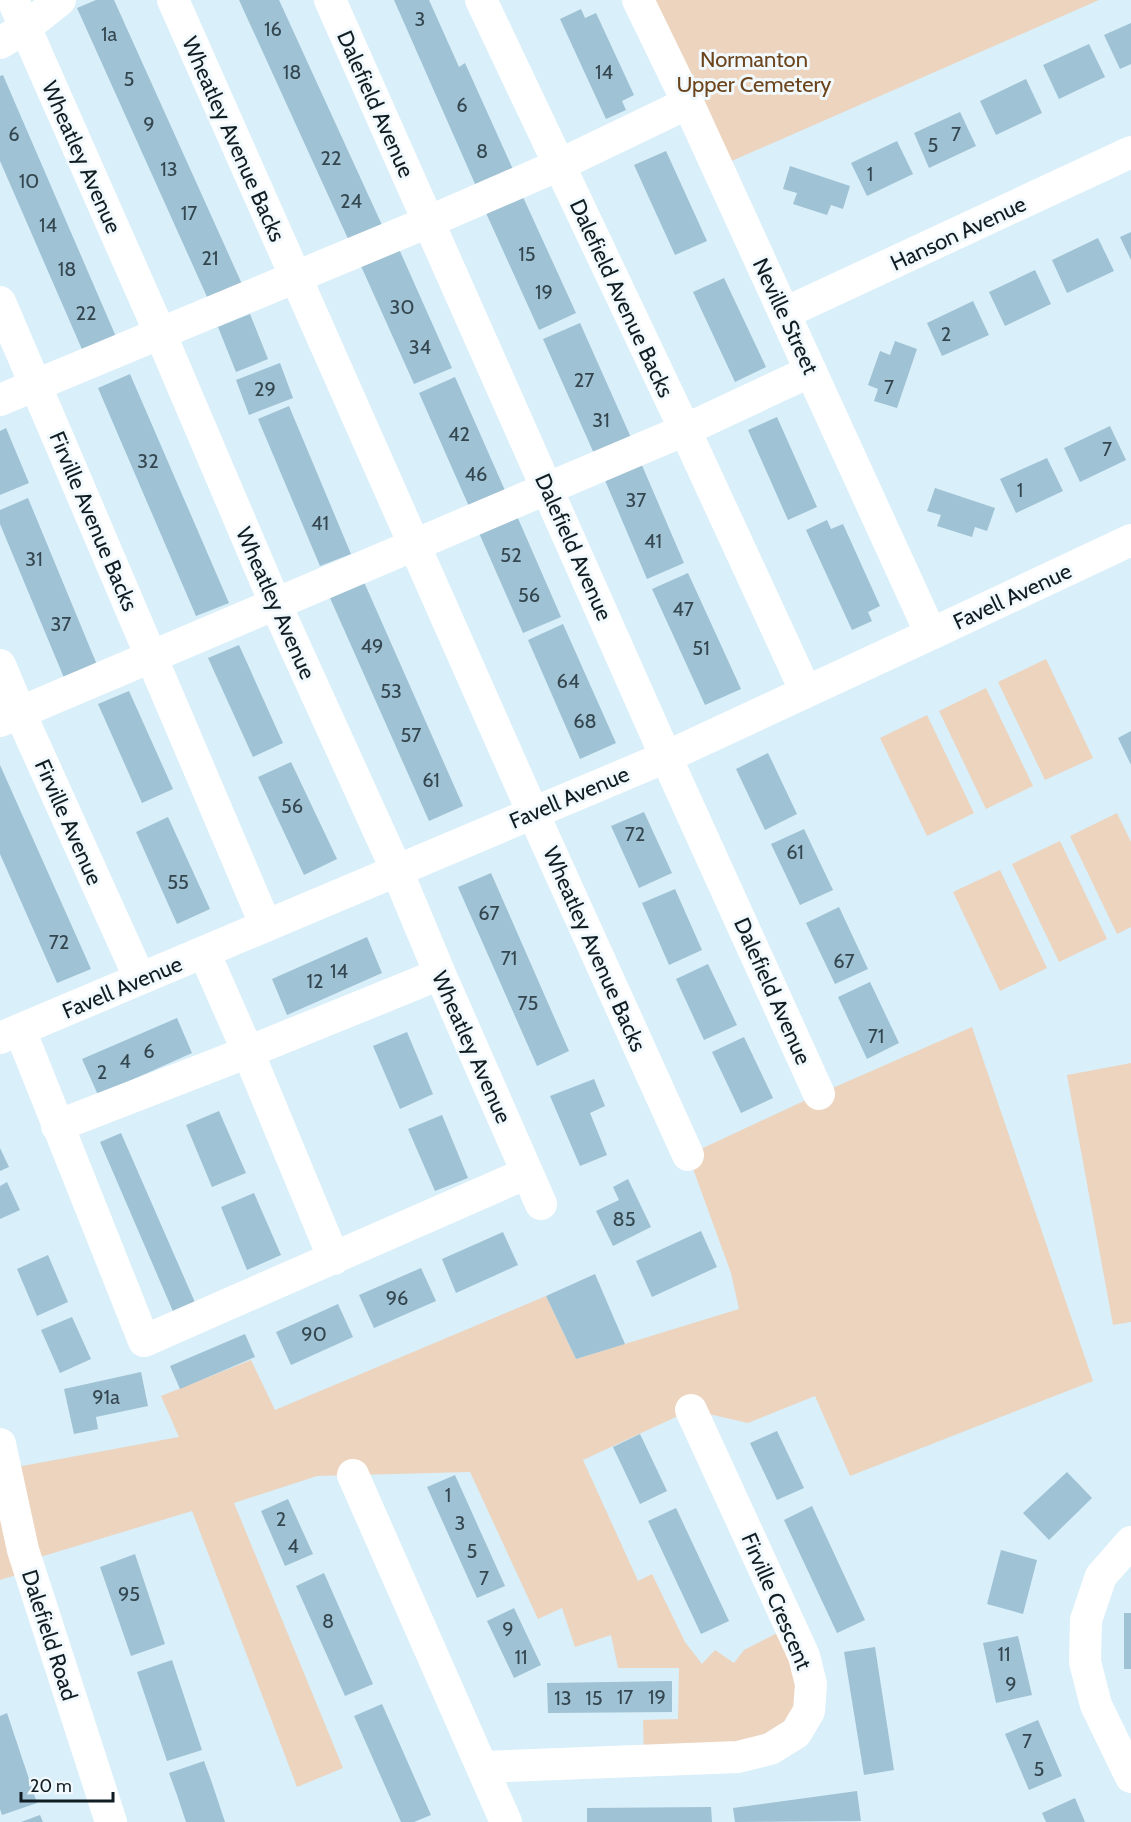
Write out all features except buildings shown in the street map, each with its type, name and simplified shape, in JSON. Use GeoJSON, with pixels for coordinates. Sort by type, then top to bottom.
{"type":"FeatureCollection","features":[{"type":"Feature","properties":{"kind":"street"},"geometry":{"type":"LineString","coordinates":[[13,24],[60,0]]}},
{"type":"Feature","properties":{"kind":"street","name":"Wheatley Avenue Backs"},"geometry":{"type":"LineString","coordinates":[[173,0],[533,813],[688,1155]]}},
{"type":"Feature","properties":{"kind":"street","name":"Dalefield Avenue"},"geometry":{"type":"LineString","coordinates":[[330,0],[666,757],[819,1094]]}},
{"type":"Feature","properties":{"kind":"street","name":"Dalefield Avenue Backs"},"geometry":{"type":"LineString","coordinates":[[481,0],[685,430],[806,692]]}},
{"type":"Feature","properties":{"kind":"street","name":"Neville Street"},"geometry":{"type":"LineString","coordinates":[[638,0],[688,103],[931,634]]}},
{"type":"Feature","properties":{"kind":"street","name":"Wheatley Avenue"},"geometry":{"type":"LineString","coordinates":[[13,24],[160,333],[275,603],[397,870],[541,1204]]}},
{"type":"Feature","properties":{"kind":"street"},"geometry":{"type":"LineString","coordinates":[[0,400],[428,222],[559,165],[688,103]]}},
{"type":"Feature","properties":{"kind":"street","name":"Hanson Avenue"},"geometry":{"type":"LineString","coordinates":[[785,313],[1131,152]]}},
{"type":"Feature","properties":{"kind":"street","name":"Firville Avenue Backs"},"geometry":{"type":"LineString","coordinates":[[0,302],[266,926]]}},
{"type":"Feature","properties":{"kind":"street"},"geometry":{"type":"LineString","coordinates":[[10,717],[685,430],[811,371]]}},
{"type":"Feature","properties":{"kind":"street","name":"Favell Avenue"},"geometry":{"type":"LineString","coordinates":[[10,1034],[666,757],[1131,540]]}},
{"type":"Feature","properties":{"kind":"street","name":"Firville Avenue"},"geometry":{"type":"LineString","coordinates":[[0,665],[10,717],[140,979]]}},
{"type":"Feature","properties":{"kind":"street"},"geometry":{"type":"LineString","coordinates":[[204,952],[334,1259]]}},
{"type":"Feature","properties":{"kind":"street"},"geometry":{"type":"LineString","coordinates":[[57,1126],[440,974]]}},
{"type":"Feature","properties":{"kind":"street"},"geometry":{"type":"LineString","coordinates":[[10,1034],[57,1126],[144,1341],[527,1173]]}},
{"type":"Feature","properties":{"kind":"street","name":"Firville Crescent"},"geometry":{"type":"LineString","coordinates":[[482,1767],[738,1757],[770,1749],[795,1733],[809,1711],[811,1684],[804,1656],[691,1410]]}},
{"type":"Feature","properties":{"kind":"street","name":"Dalefield Road"},"geometry":{"type":"LineString","coordinates":[[0,1444],[11,1554],[111,1822]]}},
{"type":"Feature","properties":{"kind":"street"},"geometry":{"type":"LineString","coordinates":[[353,1475],[506,1822]]}},
{"type":"Feature","properties":{"kind":"street"},"geometry":{"type":"LineString","coordinates":[[1131,1542],[1101,1576],[1086,1620],[1085,1662],[1096,1705],[1131,1777]]}},
{"type":"Feature","properties":{"kind":"green space","name":"Normanton Upper Cemetery"},"geometry":{"type":"Polygon","coordinates":[[[638,0],[1099,0],[718,167],[638,0]]]}},
{"type":"Feature","properties":{"kind":"green space"},"geometry":{"type":"Polygon","coordinates":[[[1046,659],[1093,758],[1045,780],[998,682],[1046,659]]]}},
{"type":"Feature","properties":{"kind":"green space"},"geometry":{"type":"Polygon","coordinates":[[[986,688],[1033,786],[986,809],[939,711],[986,688]]]}},
{"type":"Feature","properties":{"kind":"green space"},"geometry":{"type":"Polygon","coordinates":[[[927,715],[974,813],[927,836],[880,738],[927,715]]]}},
{"type":"Feature","properties":{"kind":"green space"},"geometry":{"type":"Polygon","coordinates":[[[1117,813],[1131,842],[1131,927],[1117,934],[1070,836],[1117,813]]]}},
{"type":"Feature","properties":{"kind":"green space"},"geometry":{"type":"Polygon","coordinates":[[[1060,841],[1107,939],[1059,962],[1012,864],[1060,841]]]}},
{"type":"Feature","properties":{"kind":"green space"},"geometry":{"type":"Polygon","coordinates":[[[1000,870],[1047,968],[1000,991],[953,892],[1000,870]]]}},
{"type":"Feature","properties":{"kind":"green space"},"geometry":{"type":"Polygon","coordinates":[[[972,1027],[1093,1381],[850,1476],[815,1396],[748,1423],[691,1410],[583,1460],[638,1581],[652,1574],[685,1642],[702,1664],[715,1650],[734,1663],[744,1650],[791,1626],[804,1656],[796,1733],[644,1759],[643,1720],[678,1719],[679,1668],[618,1668],[611,1635],[575,1647],[562,1608],[538,1619],[470,1472],[317,1476],[234,1503],[343,1768],[297,1787],[192,1511],[27,1561],[29,1571],[0,1580],[0,1444],[6,1469],[179,1437],[161,1396],[251,1360],[275,1410],[546,1296],[576,1359],[739,1309],[731,1273],[688,1155],[972,1027]]]}},
{"type":"Feature","properties":{"kind":"green space"},"geometry":{"type":"Polygon","coordinates":[[[1131,1063],[1131,1322],[1113,1325],[1067,1075],[1131,1063]]]}}]}
